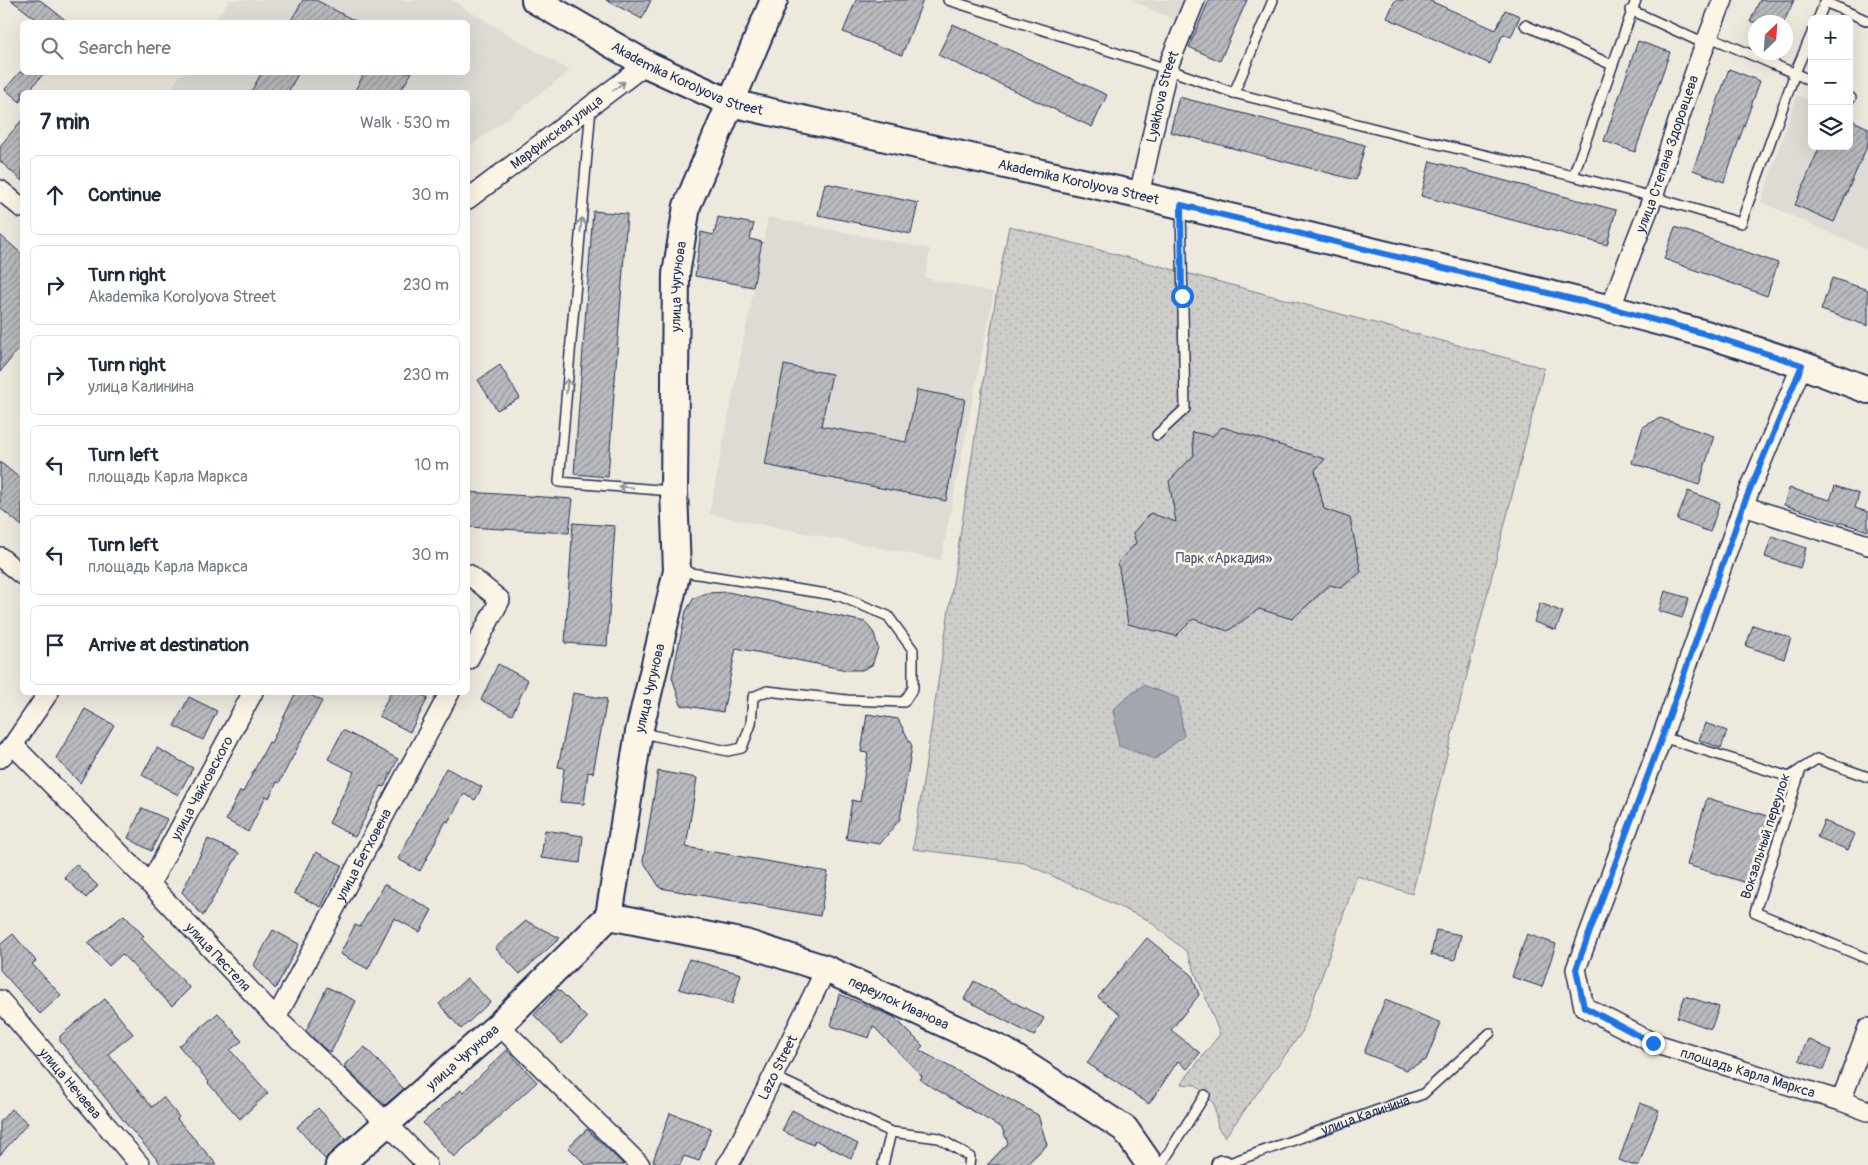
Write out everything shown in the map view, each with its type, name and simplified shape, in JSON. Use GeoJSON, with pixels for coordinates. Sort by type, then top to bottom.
{"type":"FeatureCollection","features":[{"type":"Feature","properties":{"kind":"street","name":"Akademika Korolyova Street"},"geometry":{"type":"LineString","coordinates":[[534,0],[646,64],[732,104],[1139,195],[1610,308],[1706,334],[1802,365],[1868,390]]}},
{"type":"Feature","properties":{"kind":"street","name":"улица Чугунова"},"geometry":{"type":"LineString","coordinates":[[339,1165],[499,1025],[609,916],[639,732],[678,571],[674,491],[676,274],[687,206],[732,104],[774,0]]}},
{"type":"Feature","properties":{"kind":"street","name":"Lyakhova Street"},"geometry":{"type":"LineString","coordinates":[[1139,195],[1167,69],[1196,0]]}},
{"type":"Feature","properties":{"kind":"street","name":"улица Степана Здоровцева"},"geometry":{"type":"LineString","coordinates":[[1610,308],[1653,197],[1706,40],[1723,0]]}},
{"type":"Feature","properties":{"kind":"street","name":"Марфинская улица"},"geometry":{"type":"LineString","coordinates":[[470,198],[646,64]]}},
{"type":"Feature","properties":{"kind":"street"},"geometry":{"type":"LineString","coordinates":[[0,190],[20,206]]}},
{"type":"Feature","properties":{"kind":"street"},"geometry":{"type":"LineString","coordinates":[[1662,737],[1743,506],[1802,365]]}},
{"type":"Feature","properties":{"kind":"street"},"geometry":{"type":"LineString","coordinates":[[1743,506],[1868,545]]}},
{"type":"Feature","properties":{"kind":"street"},"geometry":{"type":"LineString","coordinates":[[0,557],[20,573]]}},
{"type":"Feature","properties":{"kind":"street"},"geometry":{"type":"LineString","coordinates":[[470,576],[500,600],[470,656]]}},
{"type":"Feature","properties":{"kind":"street"},"geometry":{"type":"LineString","coordinates":[[0,758],[13,745],[48,695]]}},
{"type":"Feature","properties":{"kind":"street","name":"улица Чайковского"},"geometry":{"type":"LineString","coordinates":[[150,884],[252,695]]}},
{"type":"Feature","properties":{"kind":"street","name":"улица Бетховена"},"geometry":{"type":"LineString","coordinates":[[276,1018],[448,695]]}},
{"type":"Feature","properties":{"kind":"street","name":"площадь Карла Маркса"},"geometry":{"type":"LineString","coordinates":[[1662,737],[1576,969],[1584,1007],[1653,1043],[1841,1100],[1868,1111]]}},
{"type":"Feature","properties":{"kind":"street","name":"улица Пестеля"},"geometry":{"type":"LineString","coordinates":[[13,745],[150,884],[276,1018],[388,1124],[427,1165]]}},
{"type":"Feature","properties":{"kind":"street","name":"переулок Иванова"},"geometry":{"type":"LineString","coordinates":[[609,916],[744,943],[826,969],[1004,1051],[1125,1130],[1150,1165]]}},
{"type":"Feature","properties":{"kind":"street","name":"Lazo Street"},"geometry":{"type":"LineString","coordinates":[[726,1165],[733,1157],[826,969]]}},
{"type":"Feature","properties":{"kind":"street","name":"улица Нечаева"},"geometry":{"type":"LineString","coordinates":[[0,1000],[140,1165]]}},
{"type":"Feature","properties":{"kind":"street"},"geometry":{"type":"LineString","coordinates":[[499,1025],[640,1165]]}},
{"type":"Feature","properties":{"kind":"street"},"geometry":{"type":"LineString","coordinates":[[1841,1100],[1868,1028]]}},
{"type":"Feature","properties":{"kind":"lane"},"geometry":{"type":"LineString","coordinates":[[948,0],[1167,69],[1234,93],[1400,136],[1573,176],[1741,223],[1795,73],[1808,43]]}},
{"type":"Feature","properties":{"kind":"lane"},"geometry":{"type":"LineString","coordinates":[[1234,93],[1273,0]]}},
{"type":"Feature","properties":{"kind":"lane"},"geometry":{"type":"LineString","coordinates":[[1573,176],[1636,0]]}},
{"type":"Feature","properties":{"kind":"lane"},"geometry":{"type":"LineString","coordinates":[[1820,15],[1826,1],[1868,21]]}},
{"type":"Feature","properties":{"kind":"lane"},"geometry":{"type":"LineString","coordinates":[[1631,10],[1808,79]]}},
{"type":"Feature","properties":{"kind":"lane"},"geometry":{"type":"LineString","coordinates":[[1525,25],[1612,65]]}},
{"type":"Feature","properties":{"kind":"lane"},"geometry":{"type":"LineString","coordinates":[[591,107],[559,482],[674,491]]}},
{"type":"Feature","properties":{"kind":"lane"},"geometry":{"type":"LineString","coordinates":[[1157,436],[1184,409],[1181,205]]}},
{"type":"Feature","properties":{"kind":"lane"},"geometry":{"type":"LineString","coordinates":[[639,732],[728,751],[742,748],[751,724],[754,697],[767,691],[847,700],[904,702],[913,688],[913,650],[888,616],[840,596],[678,571]]}},
{"type":"Feature","properties":{"kind":"lane"},"geometry":{"type":"LineString","coordinates":[[1662,737],[1789,777],[1817,759],[1868,777]]}},
{"type":"Feature","properties":{"kind":"lane","name":"Вокзальный переулок"},"geometry":{"type":"LineString","coordinates":[[1801,769],[1755,912],[1868,959]]}},
{"type":"Feature","properties":{"kind":"lane","name":"улица Калинина"},"geometry":{"type":"LineString","coordinates":[[1223,1165],[1423,1094],[1490,1033]]}},
{"type":"Feature","properties":{"kind":"lane"},"geometry":{"type":"LineString","coordinates":[[773,1076],[891,1132],[939,1138],[970,1157],[969,1165]]}},
{"type":"Feature","properties":{"kind":"lane"},"geometry":{"type":"LineString","coordinates":[[1161,1165],[1205,1095]]}},
{"type":"Feature","properties":{"kind":"lane"},"geometry":{"type":"LineString","coordinates":[[883,1165],[891,1132]]}},
{"type":"Feature","properties":{"kind":"shaded area"},"geometry":{"type":"Polygon","coordinates":[[[229,0],[451,0],[570,71],[470,146],[470,90],[169,90],[181,75],[470,75],[470,20],[215,20],[229,0]]]}},
{"type":"Feature","properties":{"kind":"shaded area"},"geometry":{"type":"Polygon","coordinates":[[[1131,0],[1184,0],[1175,20],[1131,0]]]}},
{"type":"Feature","properties":{"kind":"shaded area"},"geometry":{"type":"Polygon","coordinates":[[[1797,95],[1808,99],[1808,150],[1853,150],[1853,120],[1868,126],[1868,250],[1761,202],[1797,95]]]}},
{"type":"Feature","properties":{"kind":"shaded area"},"geometry":{"type":"Polygon","coordinates":[[[768,217],[930,249],[925,278],[994,292],[941,560],[709,514],[768,217]]]}},
{"type":"Feature","properties":{"kind":"shaded area"},"geometry":{"type":"Polygon","coordinates":[[[1143,685],[1178,698],[1184,736],[1155,759],[1119,746],[1113,709],[1143,685]]]}},
{"type":"Feature","properties":{"kind":"green space","name":"Парк «Аркадия»"},"geometry":{"type":"Polygon","coordinates":[[[1009,226],[1544,368],[1412,894],[1357,876],[1302,1032],[1225,1137],[1218,1128],[1214,1104],[1196,1085],[1181,1084],[1220,1034],[1187,952],[1148,920],[1024,863],[913,849],[998,283],[1009,226]]]}},
{"type":"Feature","properties":{"kind":"building"},"geometry":{"type":"Polygon","coordinates":[[[11,0],[40,0],[65,20],[37,20],[11,0]]]}},
{"type":"Feature","properties":{"kind":"building"},"geometry":{"type":"Polygon","coordinates":[[[303,0],[316,0],[353,20],[291,20],[303,0]]]}},
{"type":"Feature","properties":{"kind":"building"},"geometry":{"type":"Polygon","coordinates":[[[606,0],[651,0],[642,19],[606,0]]]}},
{"type":"Feature","properties":{"kind":"building"},"geometry":{"type":"Polygon","coordinates":[[[856,0],[923,0],[902,55],[843,32],[856,0]]]}},
{"type":"Feature","properties":{"kind":"building"},"geometry":{"type":"Polygon","coordinates":[[[1209,0],[1247,0],[1220,61],[1189,47],[1209,0]]]}},
{"type":"Feature","properties":{"kind":"building"},"geometry":{"type":"Polygon","coordinates":[[[1395,0],[1428,0],[1496,30],[1505,10],[1520,16],[1511,37],[1503,34],[1490,64],[1387,18],[1395,0]]]}},
{"type":"Feature","properties":{"kind":"building"},"geometry":{"type":"Polygon","coordinates":[[[1760,0],[1794,0],[1787,15],[1753,15],[1760,0]]]}},
{"type":"Feature","properties":{"kind":"building"},"geometry":{"type":"Polygon","coordinates":[[[953,24],[1107,95],[1092,127],[938,55],[953,24]]]}},
{"type":"Feature","properties":{"kind":"building"},"geometry":{"type":"Polygon","coordinates":[[[1638,41],[1670,52],[1635,152],[1604,141],[1638,41]]]}},
{"type":"Feature","properties":{"kind":"building"},"geometry":{"type":"Polygon","coordinates":[[[1729,69],[1760,81],[1724,182],[1693,170],[1729,69]]]}},
{"type":"Feature","properties":{"kind":"building"},"geometry":{"type":"Polygon","coordinates":[[[20,72],[20,75],[42,75],[30,90],[20,90],[20,102],[5,89],[20,72]]]}},
{"type":"Feature","properties":{"kind":"building"},"geometry":{"type":"Polygon","coordinates":[[[260,75],[297,75],[289,90],[252,90],[260,75]]]}},
{"type":"Feature","properties":{"kind":"building"},"geometry":{"type":"Polygon","coordinates":[[[363,75],[410,75],[401,90],[355,90],[363,75]]]}},
{"type":"Feature","properties":{"kind":"building"},"geometry":{"type":"Polygon","coordinates":[[[1179,97],[1365,145],[1356,180],[1170,132],[1179,97]]]}},
{"type":"Feature","properties":{"kind":"building"},"geometry":{"type":"Polygon","coordinates":[[[1853,121],[1868,128],[1868,144],[1834,222],[1795,205],[1818,150],[1853,150],[1853,121]]]}},
{"type":"Feature","properties":{"kind":"building"},"geometry":{"type":"Polygon","coordinates":[[[20,122],[20,179],[0,161],[0,146],[20,122]]]}},
{"type":"Feature","properties":{"kind":"building"},"geometry":{"type":"Polygon","coordinates":[[[1430,161],[1616,210],[1607,245],[1421,196],[1430,161]]]}},
{"type":"Feature","properties":{"kind":"building"},"geometry":{"type":"Polygon","coordinates":[[[825,183],[918,203],[911,234],[818,215],[825,183]]]}},
{"type":"Feature","properties":{"kind":"building"},"geometry":{"type":"Polygon","coordinates":[[[593,211],[627,214],[608,477],[574,474],[593,211]]]}},
{"type":"Feature","properties":{"kind":"building"},"geometry":{"type":"Polygon","coordinates":[[[718,217],[754,224],[750,239],[762,242],[753,287],[695,276],[701,232],[714,235],[718,217]]]}},
{"type":"Feature","properties":{"kind":"building"},"geometry":{"type":"Polygon","coordinates":[[[1675,227],[1778,263],[1767,296],[1664,259],[1675,227]]]}},
{"type":"Feature","properties":{"kind":"building"},"geometry":{"type":"Polygon","coordinates":[[[0,235],[20,252],[20,347],[0,372],[0,235]]]}},
{"type":"Feature","properties":{"kind":"building"},"geometry":{"type":"Polygon","coordinates":[[[1832,278],[1868,290],[1868,326],[1821,310],[1832,278]]]}},
{"type":"Feature","properties":{"kind":"building"},"geometry":{"type":"Polygon","coordinates":[[[500,365],[520,398],[497,410],[478,380],[500,365]]]}},
{"type":"Feature","properties":{"kind":"building"},"geometry":{"type":"Polygon","coordinates":[[[784,365],[832,374],[821,426],[906,442],[917,390],[965,399],[946,501],[765,465],[784,365]]]}},
{"type":"Feature","properties":{"kind":"building"},"geometry":{"type":"Polygon","coordinates":[[[1660,418],[1714,436],[1699,485],[1632,463],[1643,427],[1660,418]]]}},
{"type":"Feature","properties":{"kind":"building"},"geometry":{"type":"Polygon","coordinates":[[[1222,427],[1325,459],[1315,470],[1324,509],[1350,518],[1361,572],[1341,588],[1330,585],[1292,619],[1259,609],[1228,631],[1193,619],[1176,636],[1128,624],[1118,562],[1136,543],[1133,533],[1150,513],[1176,522],[1169,481],[1194,455],[1192,432],[1212,436],[1222,427]]]}},
{"type":"Feature","properties":{"kind":"building"},"geometry":{"type":"Polygon","coordinates":[[[0,462],[20,478],[20,524],[0,508],[0,462]]]}},
{"type":"Feature","properties":{"kind":"building"},"geometry":{"type":"Polygon","coordinates":[[[1835,486],[1859,494],[1855,508],[1868,512],[1868,531],[1784,505],[1789,488],[1830,500],[1835,486]]]}},
{"type":"Feature","properties":{"kind":"building"},"geometry":{"type":"Polygon","coordinates":[[[1688,491],[1720,503],[1710,532],[1677,520],[1688,491]]]}},
{"type":"Feature","properties":{"kind":"building"},"geometry":{"type":"Polygon","coordinates":[[[470,492],[573,499],[569,533],[470,527],[470,492]]]}},
{"type":"Feature","properties":{"kind":"building"},"geometry":{"type":"Polygon","coordinates":[[[573,523],[615,526],[607,646],[565,643],[573,523]]]}},
{"type":"Feature","properties":{"kind":"building"},"geometry":{"type":"Polygon","coordinates":[[[1772,536],[1806,548],[1800,568],[1765,557],[1772,536]]]}},
{"type":"Feature","properties":{"kind":"building"},"geometry":{"type":"Polygon","coordinates":[[[1665,591],[1689,598],[1682,618],[1659,611],[1665,591]]]}},
{"type":"Feature","properties":{"kind":"building"},"geometry":{"type":"Polygon","coordinates":[[[728,592],[865,622],[874,633],[878,648],[872,665],[862,670],[847,670],[736,648],[723,712],[681,705],[672,677],[686,611],[694,598],[707,593],[728,592]]]}},
{"type":"Feature","properties":{"kind":"building"},"geometry":{"type":"Polygon","coordinates":[[[1540,603],[1563,612],[1556,630],[1534,622],[1540,603]]]}},
{"type":"Feature","properties":{"kind":"building"},"geometry":{"type":"Polygon","coordinates":[[[1753,625],[1791,638],[1784,659],[1746,646],[1753,625]]]}},
{"type":"Feature","properties":{"kind":"building"},"geometry":{"type":"Polygon","coordinates":[[[498,664],[528,680],[512,715],[481,700],[498,664]]]}},
{"type":"Feature","properties":{"kind":"building"},"geometry":{"type":"Polygon","coordinates":[[[573,693],[607,699],[593,773],[588,772],[584,804],[560,802],[564,768],[558,767],[573,693]]]}},
{"type":"Feature","properties":{"kind":"building"},"geometry":{"type":"Polygon","coordinates":[[[295,695],[311,695],[322,701],[279,783],[277,782],[269,798],[266,796],[248,832],[226,820],[240,791],[243,792],[269,742],[271,743],[295,695]]]}},
{"type":"Feature","properties":{"kind":"building"},"geometry":{"type":"Polygon","coordinates":[[[390,695],[422,695],[428,698],[410,732],[379,716],[390,695]]]}},
{"type":"Feature","properties":{"kind":"building"},"geometry":{"type":"Polygon","coordinates":[[[189,697],[217,711],[203,740],[174,726],[189,697]]]}},
{"type":"Feature","properties":{"kind":"building"},"geometry":{"type":"Polygon","coordinates":[[[85,709],[114,725],[80,783],[56,758],[85,709]]]}},
{"type":"Feature","properties":{"kind":"building"},"geometry":{"type":"Polygon","coordinates":[[[867,714],[898,719],[912,746],[900,819],[880,844],[846,839],[852,800],[860,802],[868,753],[861,752],[867,714]]]}},
{"type":"Feature","properties":{"kind":"building"},"geometry":{"type":"Polygon","coordinates":[[[1705,723],[1727,731],[1721,748],[1699,740],[1705,723]]]}},
{"type":"Feature","properties":{"kind":"building"},"geometry":{"type":"Polygon","coordinates":[[[343,730],[398,759],[384,787],[381,786],[355,837],[329,823],[354,772],[328,759],[343,730]]]}},
{"type":"Feature","properties":{"kind":"building"},"geometry":{"type":"Polygon","coordinates":[[[157,748],[193,768],[178,795],[142,775],[157,748]]]}},
{"type":"Feature","properties":{"kind":"building"},"geometry":{"type":"Polygon","coordinates":[[[446,768],[482,787],[475,800],[464,794],[448,822],[446,821],[420,871],[398,859],[446,768]]]}},
{"type":"Feature","properties":{"kind":"building"},"geometry":{"type":"Polygon","coordinates":[[[658,771],[697,778],[686,847],[828,872],[820,916],[660,888],[643,861],[658,771]]]}},
{"type":"Feature","properties":{"kind":"building"},"geometry":{"type":"Polygon","coordinates":[[[1707,798],[1774,818],[1754,885],[1687,865],[1707,798]]]}},
{"type":"Feature","properties":{"kind":"building"},"geometry":{"type":"Polygon","coordinates":[[[142,808],[167,819],[151,851],[128,838],[142,808]]]}},
{"type":"Feature","properties":{"kind":"building"},"geometry":{"type":"Polygon","coordinates":[[[1824,821],[1855,834],[1848,850],[1817,837],[1824,821]]]}},
{"type":"Feature","properties":{"kind":"building"},"geometry":{"type":"Polygon","coordinates":[[[545,830],[583,836],[580,863],[541,858],[545,830]]]}},
{"type":"Feature","properties":{"kind":"building"},"geometry":{"type":"Polygon","coordinates":[[[208,839],[239,853],[203,916],[182,892],[208,839]]]}},
{"type":"Feature","properties":{"kind":"building"},"geometry":{"type":"Polygon","coordinates":[[[316,852],[342,865],[321,907],[294,893],[316,852]]]}},
{"type":"Feature","properties":{"kind":"building"},"geometry":{"type":"Polygon","coordinates":[[[76,864],[98,886],[86,898],[64,877],[76,864]]]}},
{"type":"Feature","properties":{"kind":"building"},"geometry":{"type":"Polygon","coordinates":[[[384,884],[432,910],[420,932],[394,918],[368,969],[340,954],[355,925],[360,927],[384,884]]]}},
{"type":"Feature","properties":{"kind":"building"},"geometry":{"type":"Polygon","coordinates":[[[124,915],[144,936],[141,938],[190,988],[172,1006],[122,954],[109,966],[88,943],[124,915]]]}},
{"type":"Feature","properties":{"kind":"building"},"geometry":{"type":"Polygon","coordinates":[[[526,921],[560,938],[520,974],[495,948],[526,921]]]}},
{"type":"Feature","properties":{"kind":"building"},"geometry":{"type":"Polygon","coordinates":[[[273,930],[299,944],[275,989],[254,965],[273,930]]]}},
{"type":"Feature","properties":{"kind":"building"},"geometry":{"type":"Polygon","coordinates":[[[1436,930],[1461,935],[1455,960],[1431,955],[1436,930]]]}},
{"type":"Feature","properties":{"kind":"building"},"geometry":{"type":"Polygon","coordinates":[[[13,934],[36,961],[32,964],[61,995],[40,1014],[0,970],[0,945],[13,934]]]}},
{"type":"Feature","properties":{"kind":"building"},"geometry":{"type":"Polygon","coordinates":[[[1527,934],[1556,944],[1542,987],[1512,977],[1527,934]]]}},
{"type":"Feature","properties":{"kind":"building"},"geometry":{"type":"Polygon","coordinates":[[[1147,938],[1192,975],[1199,995],[1171,1030],[1200,1053],[1187,1069],[1178,1061],[1149,1104],[1087,1063],[1120,1014],[1098,997],[1147,938]]]}},
{"type":"Feature","properties":{"kind":"building"},"geometry":{"type":"Polygon","coordinates":[[[689,959],[741,974],[732,1004],[679,989],[689,959]]]}},
{"type":"Feature","properties":{"kind":"building"},"geometry":{"type":"Polygon","coordinates":[[[467,978],[490,1002],[461,1029],[439,1004],[467,978]]]}},
{"type":"Feature","properties":{"kind":"building"},"geometry":{"type":"Polygon","coordinates":[[[974,981],[1044,1018],[1034,1036],[964,999],[974,981]]]}},
{"type":"Feature","properties":{"kind":"building"},"geometry":{"type":"Polygon","coordinates":[[[327,987],[356,1001],[331,1052],[326,1050],[306,1031],[327,987]]]}},
{"type":"Feature","properties":{"kind":"building"},"geometry":{"type":"Polygon","coordinates":[[[558,989],[587,1018],[562,1044],[534,1015],[558,989]]]}},
{"type":"Feature","properties":{"kind":"building"},"geometry":{"type":"Polygon","coordinates":[[[839,994],[894,1017],[923,1046],[919,1050],[1038,1115],[1047,1145],[1026,1165],[987,1165],[1008,1143],[1002,1128],[920,1080],[922,1076],[873,1026],[869,1038],[831,1026],[839,994]]]}},
{"type":"Feature","properties":{"kind":"building"},"geometry":{"type":"Polygon","coordinates":[[[1685,996],[1719,1007],[1711,1029],[1677,1017],[1685,996]]]}},
{"type":"Feature","properties":{"kind":"building"},"geometry":{"type":"Polygon","coordinates":[[[105,999],[133,1034],[108,1054],[152,1107],[163,1097],[179,1117],[177,1119],[217,1165],[162,1165],[60,1041],[60,1036],[105,999]]]}},
{"type":"Feature","properties":{"kind":"building"},"geometry":{"type":"Polygon","coordinates":[[[1385,1000],[1441,1023],[1426,1060],[1406,1070],[1364,1053],[1385,1000]]]}},
{"type":"Feature","properties":{"kind":"building"},"geometry":{"type":"Polygon","coordinates":[[[218,1013],[242,1041],[230,1050],[268,1093],[240,1119],[179,1046],[218,1013]]]}},
{"type":"Feature","properties":{"kind":"building"},"geometry":{"type":"Polygon","coordinates":[[[1808,1039],[1831,1050],[1823,1070],[1799,1060],[1808,1039]]]}},
{"type":"Feature","properties":{"kind":"building"},"geometry":{"type":"Polygon","coordinates":[[[365,1047],[404,1089],[385,1105],[345,1068],[345,1064],[365,1047]]]}},
{"type":"Feature","properties":{"kind":"building"},"geometry":{"type":"Polygon","coordinates":[[[507,1050],[537,1082],[454,1157],[423,1123],[461,1090],[463,1092],[507,1050]]]}},
{"type":"Feature","properties":{"kind":"building"},"geometry":{"type":"Polygon","coordinates":[[[1640,1103],[1659,1110],[1639,1165],[1632,1165],[1619,1160],[1640,1103]]]}},
{"type":"Feature","properties":{"kind":"building"},"geometry":{"type":"Polygon","coordinates":[[[318,1108],[346,1139],[325,1159],[297,1127],[318,1108]]]}},
{"type":"Feature","properties":{"kind":"building"},"geometry":{"type":"Polygon","coordinates":[[[11,1109],[28,1123],[0,1155],[0,1122],[11,1109]]]}},
{"type":"Feature","properties":{"kind":"building"},"geometry":{"type":"Polygon","coordinates":[[[792,1110],[858,1144],[851,1158],[815,1140],[813,1145],[782,1131],[792,1110]]]}},
{"type":"Feature","properties":{"kind":"building"},"geometry":{"type":"Polygon","coordinates":[[[670,1113],[711,1128],[699,1161],[684,1156],[680,1165],[664,1165],[653,1161],[670,1113]]]}},
{"type":"Feature","properties":{"kind":"building"},"geometry":{"type":"Polygon","coordinates":[[[587,1129],[624,1165],[586,1165],[568,1147],[587,1129]]]}},
{"type":"Feature","properties":{"kind":"route"},"geometry":{"type":"LineString","coordinates":[[1182,296],[1181,205],[1610,308],[1706,334],[1802,365],[1743,506],[1662,737],[1576,969],[1584,1007],[1653,1043]]}}]}
